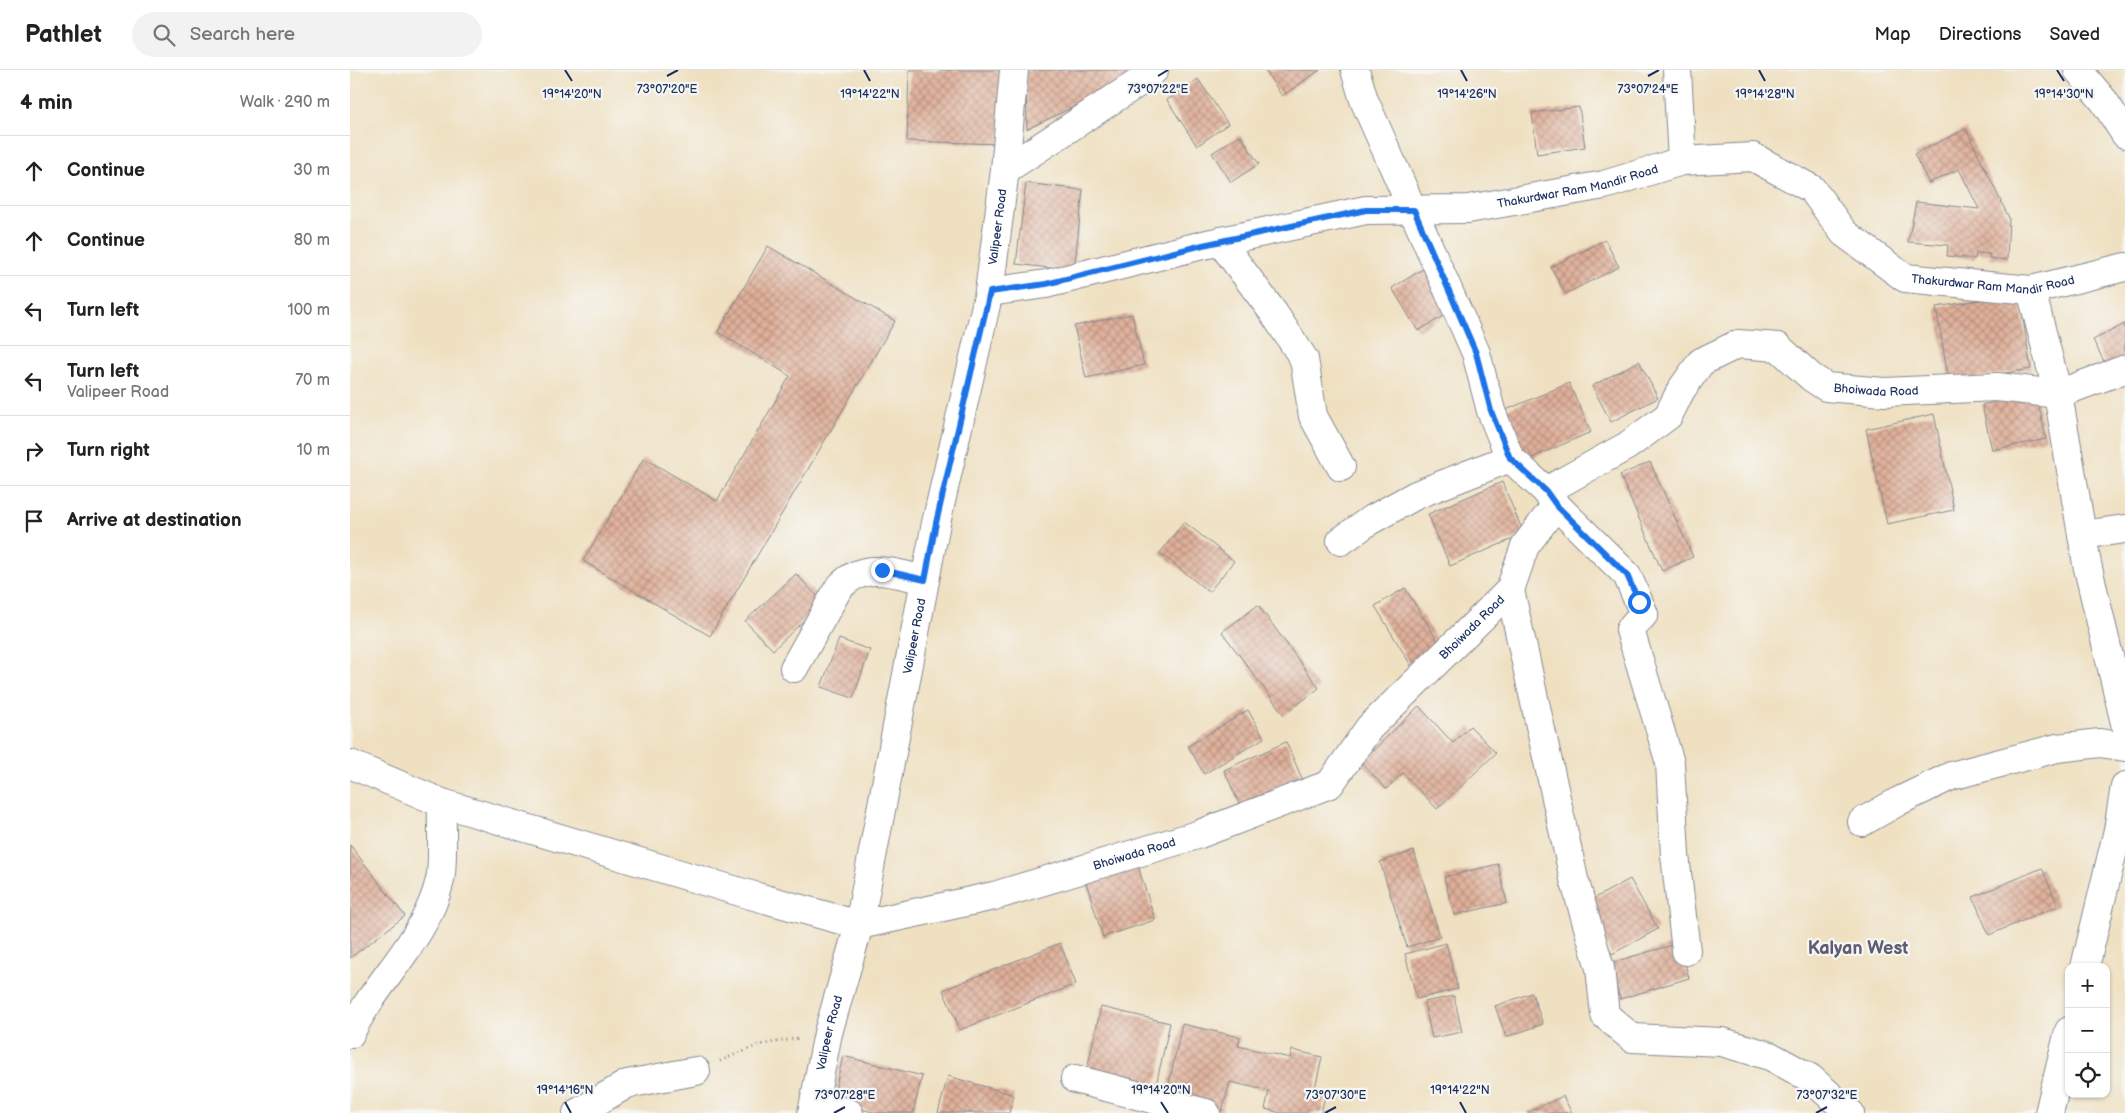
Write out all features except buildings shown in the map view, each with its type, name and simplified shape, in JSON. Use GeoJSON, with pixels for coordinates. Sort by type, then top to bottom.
{"type":"FeatureCollection","features":[{"type":"Feature","properties":{"kind":"street","name":"Valipeer Road"},"geometry":{"type":"LineString","coordinates":[[813,1109],[828,1033],[859,925],[936,523],[990,292],[1005,170],[1014,70]]}},
{"type":"Feature","properties":{"kind":"street"},"geometry":{"type":"LineString","coordinates":[[1005,170],[1141,82],[1154,70]]}},
{"type":"Feature","properties":{"kind":"street"},"geometry":{"type":"LineString","coordinates":[[1355,70],[1364,100],[1476,353],[1491,411],[1510,458],[1627,575],[1644,614],[1630,630],[1670,763],[1675,855],[1686,950]]}},
{"type":"Feature","properties":{"kind":"street"},"geometry":{"type":"LineString","coordinates":[[1677,70],[1682,161]]}},
{"type":"Feature","properties":{"kind":"street"},"geometry":{"type":"LineString","coordinates":[[2078,70],[2104,101],[2125,134]]}},
{"type":"Feature","properties":{"kind":"street","name":"Thakurdwar Ram Mandir Road"},"geometry":{"type":"LineString","coordinates":[[990,292],[1046,284],[1220,241],[1366,210],[1468,209],[1604,185],[1682,161],[1753,156],[1812,189],[1844,233],[1904,278],[2031,290],[2125,267]]}},
{"type":"Feature","properties":{"kind":"street"},"geometry":{"type":"LineString","coordinates":[[1220,241],[1273,312],[1304,359],[1312,416],[1341,466]]}},
{"type":"Feature","properties":{"kind":"street"},"geometry":{"type":"LineString","coordinates":[[2031,290],[2058,394],[2087,564],[2125,723]]}},
{"type":"Feature","properties":{"kind":"street","name":"Bhoiwada Road"},"geometry":{"type":"LineString","coordinates":[[859,925],[994,896],[1197,834],[1330,784],[1369,728],[1510,590],[1525,546],[1551,498],[1668,416],[1681,390],[1701,362],[1738,344],[1778,347],[1811,377],[1826,387],[1884,392],[1997,387],[2058,394],[2125,370]]}},
{"type":"Feature","properties":{"kind":"street"},"geometry":{"type":"LineString","coordinates":[[1341,541],[1368,521],[1416,495],[1510,458]]}},
{"type":"Feature","properties":{"kind":"street"},"geometry":{"type":"LineString","coordinates":[[2082,535],[2125,529]]}},
{"type":"Feature","properties":{"kind":"street"},"geometry":{"type":"LineString","coordinates":[[794,668],[838,589],[847,579],[860,572],[882,570],[925,580]]}},
{"type":"Feature","properties":{"kind":"street"},"geometry":{"type":"LineString","coordinates":[[1510,590],[1574,879],[1600,968],[1606,1016],[1632,1038],[1722,1042],[1770,1056],[1810,1078],[1850,1113]]}},
{"type":"Feature","properties":{"kind":"street"},"geometry":{"type":"LineString","coordinates":[[1862,822],[1899,801],[1951,776],[2056,748],[2100,742],[2125,747]]}},
{"type":"Feature","properties":{"kind":"street"},"geometry":{"type":"LineString","coordinates":[[350,764],[442,803],[746,894],[859,925]]}},
{"type":"Feature","properties":{"kind":"street"},"geometry":{"type":"LineString","coordinates":[[2085,963],[2118,830],[2125,786]]}},
{"type":"Feature","properties":{"kind":"street"},"geometry":{"type":"LineString","coordinates":[[350,1034],[358,1018],[409,946],[431,911],[441,878],[442,803]]}},
{"type":"Feature","properties":{"kind":"street"},"geometry":{"type":"LineString","coordinates":[[2048,1113],[2065,1047]]}},
{"type":"Feature","properties":{"kind":"street"},"geometry":{"type":"LineString","coordinates":[[577,1113],[627,1084],[696,1070]]}},
{"type":"Feature","properties":{"kind":"street"},"geometry":{"type":"LineString","coordinates":[[1075,1079],[1206,1113]]}},
{"type":"Feature","properties":{"kind":"street"},"geometry":{"type":"LineString","coordinates":[[813,1109],[849,1113]]}},
{"type":"Feature","properties":{"kind":"path"},"geometry":{"type":"LineString","coordinates":[[696,1070],[758,1045],[828,1033]]}},
{"type":"Feature","properties":{"kind":"district","name":"Kalyan West"},"geometry":{"type":"Point","coordinates":[1858,948]}},
{"type":"Feature","properties":{"kind":"route"},"geometry":{"type":"LineString","coordinates":[[882,570],[925,580],[936,523],[990,292],[1046,284],[1203,245],[1366,210],[1414,210],[1476,353],[1491,411],[1510,458],[1546,491],[1556,505],[1627,575],[1639,602]]}}]}
